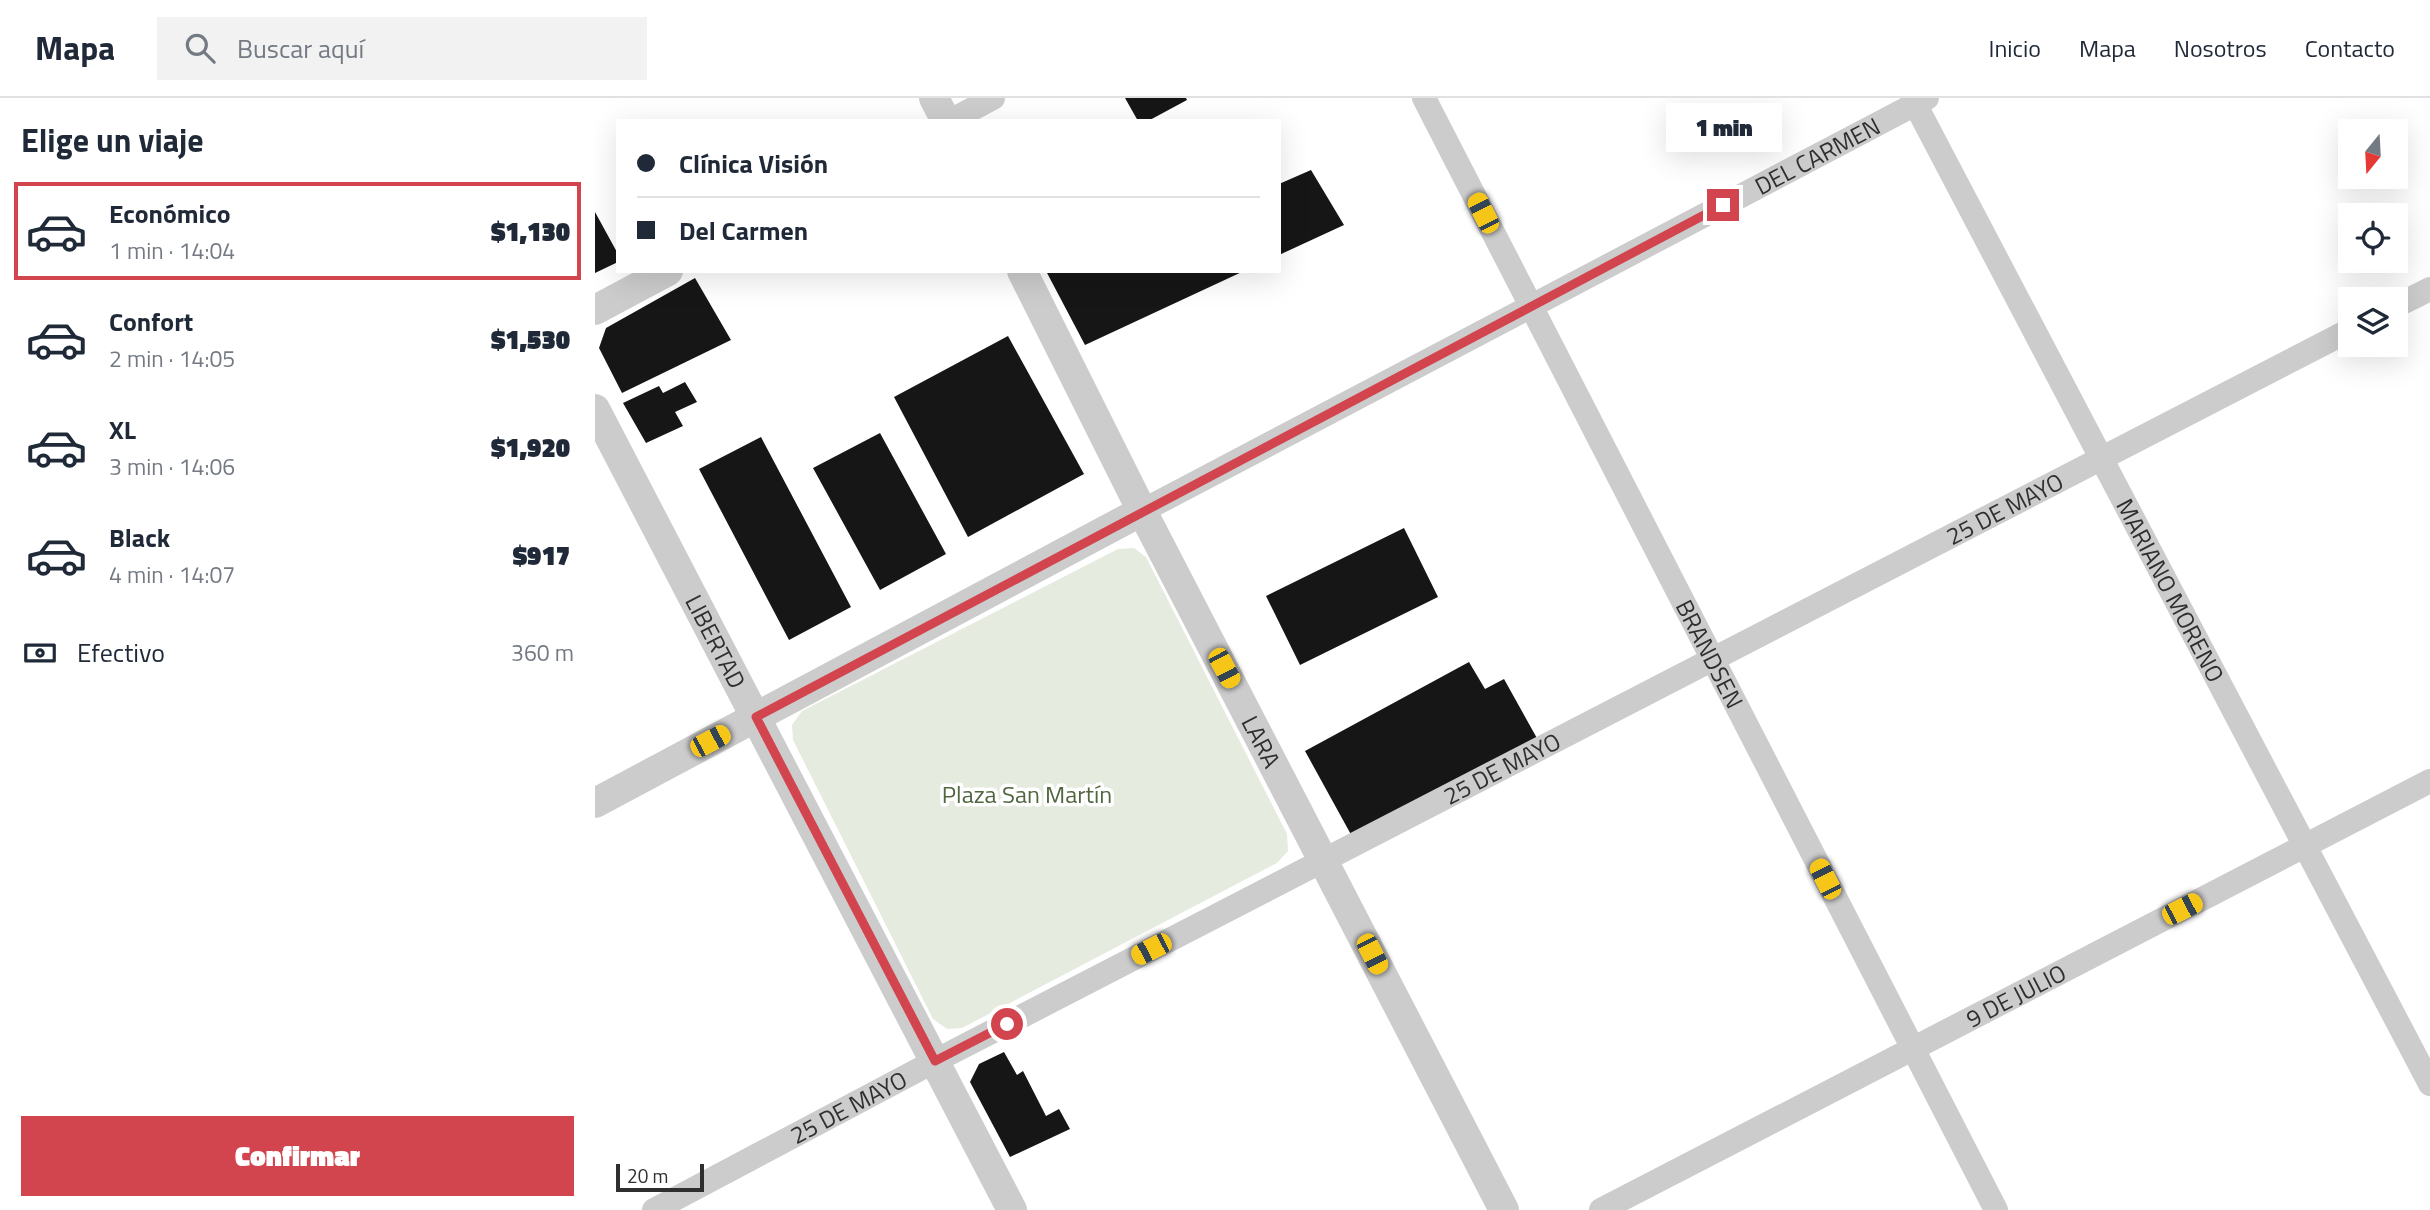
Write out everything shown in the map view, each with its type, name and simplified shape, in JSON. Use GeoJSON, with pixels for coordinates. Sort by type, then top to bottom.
{"type":"FeatureCollection","features":[{"type":"Feature","properties":{"kind":"street"},"geometry":{"type":"LineString","coordinates":[[935,98],[947,119]]}},
{"type":"Feature","properties":{"kind":"street"},"geometry":{"type":"LineString","coordinates":[[952,119],[993,98]]}},
{"type":"Feature","properties":{"kind":"street","name":"BRANDSEN"},"geometry":{"type":"LineString","coordinates":[[1424,98],[1996,1210]]}},
{"type":"Feature","properties":{"kind":"street","name":"DEL CARMEN"},"geometry":{"type":"LineString","coordinates":[[595,803],[1918,100]]}},
{"type":"Feature","properties":{"kind":"street","name":"MARIANO MORENO"},"geometry":{"type":"LineString","coordinates":[[1918,100],[2102,459],[2430,1084]]}},
{"type":"Feature","properties":{"kind":"street"},"geometry":{"type":"LineString","coordinates":[[595,310],[665,273]]}},
{"type":"Feature","properties":{"kind":"street","name":"LARA"},"geometry":{"type":"LineString","coordinates":[[1022,273],[1142,512],[1504,1210]]}},
{"type":"Feature","properties":{"kind":"street"},"geometry":{"type":"LineString","coordinates":[[2408,300],[2430,289]]}},
{"type":"Feature","properties":{"kind":"street","name":"25 DE MAYO"},"geometry":{"type":"LineString","coordinates":[[654,1210],[935,1061],[2338,336]]}},
{"type":"Feature","properties":{"kind":"street","name":"LIBERTAD"},"geometry":{"type":"LineString","coordinates":[[595,409],[1012,1210]]}},
{"type":"Feature","properties":{"kind":"street","name":"9 DE JULIO"},"geometry":{"type":"LineString","coordinates":[[1601,1210],[2430,781]]}},
{"type":"Feature","properties":{"kind":"green space","name":"Plaza San Martín"},"geometry":{"type":"Polygon","coordinates":[[[1134,548],[1146,557],[1287,834],[1288,851],[1277,863],[962,1028],[947,1029],[933,1019],[793,740],[792,725],[802,711],[1118,549],[1134,548]]]}},
{"type":"Feature","properties":{"kind":"building"},"geometry":{"type":"Polygon","coordinates":[[[1125,98],[1187,100],[1152,119],[1137,119],[1125,98]]]}},
{"type":"Feature","properties":{"kind":"building"},"geometry":{"type":"Polygon","coordinates":[[[1311,170],[1344,225],[1281,254],[1281,183],[1311,170]]]}},
{"type":"Feature","properties":{"kind":"building"},"geometry":{"type":"Polygon","coordinates":[[[595,212],[616,250],[616,263],[595,273],[595,212]]]}},
{"type":"Feature","properties":{"kind":"building"},"geometry":{"type":"Polygon","coordinates":[[[1047,273],[1240,273],[1085,345],[1047,273]]]}},
{"type":"Feature","properties":{"kind":"building"},"geometry":{"type":"Polygon","coordinates":[[[695,278],[731,340],[622,393],[599,348],[606,328],[695,278]]]}},
{"type":"Feature","properties":{"kind":"building"},"geometry":{"type":"Polygon","coordinates":[[[1008,336],[1084,474],[968,537],[894,397],[1008,336]]]}},
{"type":"Feature","properties":{"kind":"building"},"geometry":{"type":"Polygon","coordinates":[[[685,382],[697,402],[675,412],[683,426],[646,443],[623,403],[659,386],[663,393],[685,382]]]}},
{"type":"Feature","properties":{"kind":"building"},"geometry":{"type":"Polygon","coordinates":[[[880,433],[946,554],[880,590],[813,468],[880,433]]]}},
{"type":"Feature","properties":{"kind":"building"},"geometry":{"type":"Polygon","coordinates":[[[761,437],[851,607],[789,640],[699,469],[761,437]]]}},
{"type":"Feature","properties":{"kind":"building"},"geometry":{"type":"Polygon","coordinates":[[[1404,528],[1438,597],[1300,665],[1266,596],[1404,528]]]}},
{"type":"Feature","properties":{"kind":"building"},"geometry":{"type":"Polygon","coordinates":[[[1469,662],[1485,689],[1504,679],[1538,740],[1354,840],[1305,751],[1469,662]]]}},
{"type":"Feature","properties":{"kind":"building"},"geometry":{"type":"Polygon","coordinates":[[[1004,1052],[1017,1075],[1023,1071],[1046,1116],[1059,1109],[1070,1129],[1010,1157],[970,1082],[979,1064],[1004,1052]]]}},
{"type":"Feature","properties":{"kind":"route"},"geometry":{"type":"LineString","coordinates":[[1007,1024],[935,1061],[756,717],[1723,205]]}}]}
